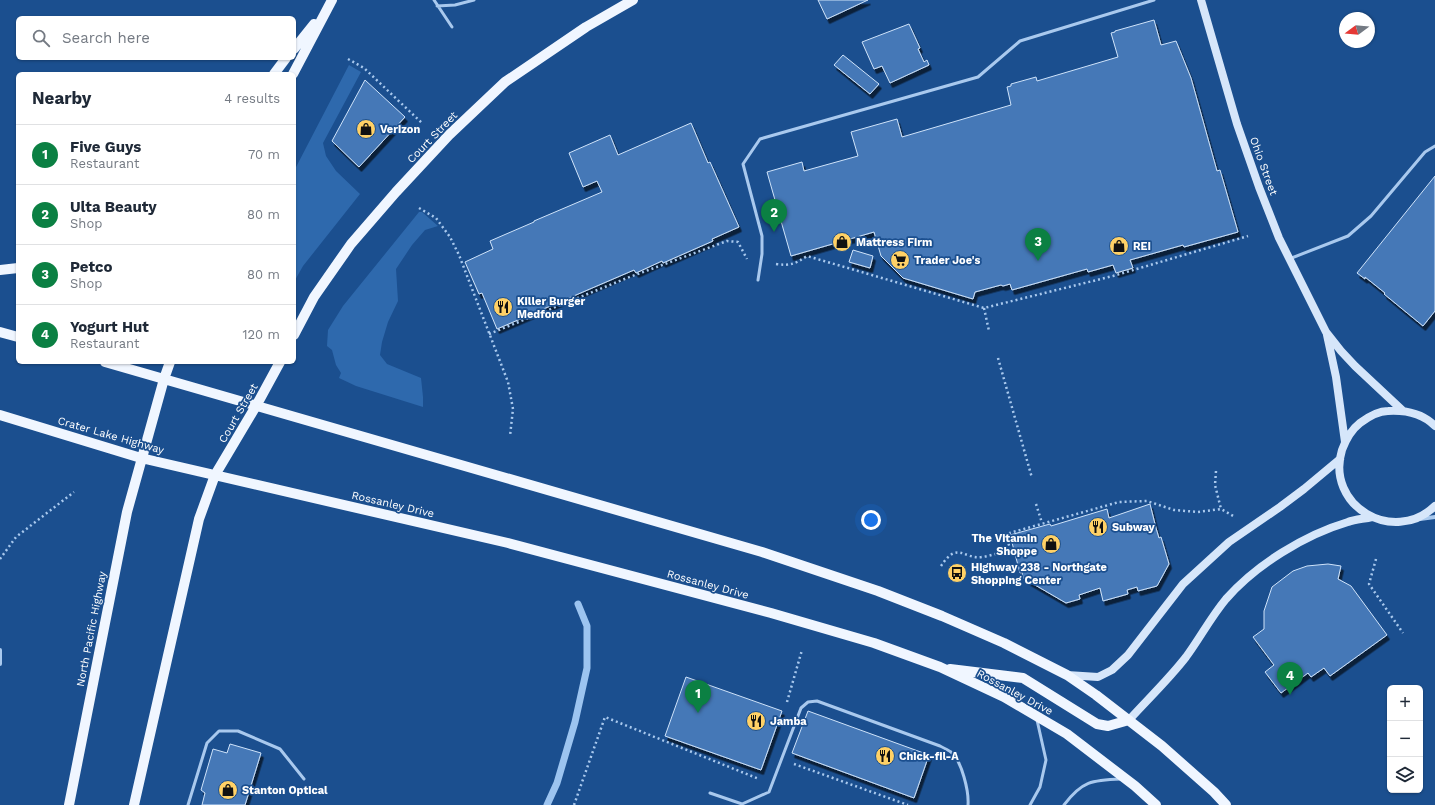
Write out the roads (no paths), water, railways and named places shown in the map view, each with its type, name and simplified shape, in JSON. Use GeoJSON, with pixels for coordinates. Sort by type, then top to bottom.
{"type":"FeatureCollection","features":[{"type":"Feature","properties":{"kind":"main road","name":"Court Street"},"geometry":{"type":"LineString","coordinates":[[296,331],[314,297],[351,244],[396,192],[449,135],[505,82],[586,28],[633,0]]}},
{"type":"Feature","properties":{"kind":"main road"},"geometry":{"type":"LineString","coordinates":[[296,46],[331,2]]}},
{"type":"Feature","properties":{"kind":"main road"},"geometry":{"type":"LineString","coordinates":[[294,72],[331,2]]}},
{"type":"Feature","properties":{"kind":"main road"},"geometry":{"type":"LineString","coordinates":[[276,72],[284,60]]}},
{"type":"Feature","properties":{"kind":"main road"},"geometry":{"type":"LineString","coordinates":[[0,270],[16,268]]}},
{"type":"Feature","properties":{"kind":"main road"},"geometry":{"type":"LineString","coordinates":[[0,332],[16,336]]}},
{"type":"Feature","properties":{"kind":"main road"},"geometry":{"type":"LineString","coordinates":[[111,364],[762,552],[878,591],[942,616],[1004,643],[1067,675],[1162,746],[1214,792],[1226,805]]}},
{"type":"Feature","properties":{"kind":"main road","name":"North Pacific Highway"},"geometry":{"type":"LineString","coordinates":[[69,805],[127,512],[141,458],[169,364]]}},
{"type":"Feature","properties":{"kind":"main road","name":"Court Street"},"geometry":{"type":"LineString","coordinates":[[215,475],[279,364]]}},
{"type":"Feature","properties":{"kind":"main road","name":"Crater Lake Highway"},"geometry":{"type":"LineString","coordinates":[[0,415],[141,458],[215,475]]}},
{"type":"Feature","properties":{"kind":"main road"},"geometry":{"type":"LineString","coordinates":[[134,805],[199,519],[215,475]]}},
{"type":"Feature","properties":{"kind":"main road","name":"Rossanley Drive"},"geometry":{"type":"LineString","coordinates":[[215,475],[508,543],[778,615],[874,643],[940,667],[1004,697],[1067,734],[1127,779],[1156,805]]}},
{"type":"Feature","properties":{"kind":"main road"},"geometry":{"type":"LineString","coordinates":[[940,667],[1023,678],[1097,724],[1108,726],[1129,720]]}},
{"type":"Feature","properties":{"kind":"street","name":"Ohio Street"},"geometry":{"type":"LineString","coordinates":[[1201,0],[1237,124],[1279,238],[1289,259],[1326,332],[1355,366],[1402,410]]}},
{"type":"Feature","properties":{"kind":"street","name":"Ohio Street"},"geometry":{"type":"LineString","coordinates":[[1326,332],[1338,391],[1345,442]]}},
{"type":"Feature","properties":{"kind":"street"},"geometry":{"type":"LineString","coordinates":[[1435,426],[1430,421],[1417,414],[1402,410],[1384,411],[1368,417],[1354,427],[1345,442],[1340,459],[1340,477],[1346,493],[1357,507],[1372,518],[1386,522],[1400,523],[1435,517]]}},
{"type":"Feature","properties":{"kind":"street"},"geometry":{"type":"LineString","coordinates":[[1067,675],[1098,677],[1112,670],[1128,655],[1183,584],[1229,542],[1280,507],[1340,459]]}},
{"type":"Feature","properties":{"kind":"street"},"geometry":{"type":"LineString","coordinates":[[1415,520],[1428,513],[1435,506]]}},
{"type":"Feature","properties":{"kind":"street"},"geometry":{"type":"LineString","coordinates":[[1129,720],[1164,683],[1186,656],[1226,599],[1253,574],[1278,555],[1302,540],[1349,521],[1372,518]]}},
{"type":"Feature","properties":{"kind":"street"},"geometry":{"type":"LineString","coordinates":[[0,650],[0,664]]}},
{"type":"Feature","properties":{"kind":"lane"},"geometry":{"type":"LineString","coordinates":[[434,0],[452,27]]}},
{"type":"Feature","properties":{"kind":"lane"},"geometry":{"type":"LineString","coordinates":[[437,6],[455,5],[474,0]]}},
{"type":"Feature","properties":{"kind":"lane"},"geometry":{"type":"LineString","coordinates":[[758,280],[762,254],[762,236],[742,164],[760,139],[978,77],[1020,41],[1154,0]]}},
{"type":"Feature","properties":{"kind":"lane"},"geometry":{"type":"LineString","coordinates":[[1289,259],[1348,236],[1371,216],[1425,152],[1435,146]]}},
{"type":"Feature","properties":{"kind":"lane"},"geometry":{"type":"LineString","coordinates":[[710,793],[742,804],[769,792],[801,708],[808,702],[817,701],[940,746],[952,752],[963,774],[968,805]]}},
{"type":"Feature","properties":{"kind":"lane"},"geometry":{"type":"LineString","coordinates":[[1030,805],[1040,787],[1046,760],[1036,716]]}},
{"type":"Feature","properties":{"kind":"lane"},"geometry":{"type":"LineString","coordinates":[[188,805],[207,743],[219,731],[238,731],[280,749],[304,779]]}},
{"type":"Feature","properties":{"kind":"lane"},"geometry":{"type":"LineString","coordinates":[[1064,805],[1082,786],[1098,780],[1127,779]]}},
{"type":"Feature","properties":{"kind":"waterway"},"geometry":{"type":"LineString","coordinates":[[547,805],[557,783],[575,722],[587,668],[587,626],[578,604]]}},
{"type":"Feature","properties":{"kind":"place","name":"Verizon"},"geometry":{"type":"Point","coordinates":[366,129]}},
{"type":"Feature","properties":{"kind":"place","name":"Ulta Beauty"},"geometry":{"type":"Point","coordinates":[774,232]}},
{"type":"Feature","properties":{"kind":"place","name":"Mattress Firm"},"geometry":{"type":"Point","coordinates":[842,242]}},
{"type":"Feature","properties":{"kind":"place","name":"REI"},"geometry":{"type":"Point","coordinates":[1119,246]}},
{"type":"Feature","properties":{"kind":"place","name":"Trader Joe's"},"geometry":{"type":"Point","coordinates":[900,260]}},
{"type":"Feature","properties":{"kind":"place","name":"Petco"},"geometry":{"type":"Point","coordinates":[1038,261]}},
{"type":"Feature","properties":{"kind":"place","name":"Killer Burger Medford"},"geometry":{"type":"Point","coordinates":[503,307]}},
{"type":"Feature","properties":{"kind":"place","name":"Subway"},"geometry":{"type":"Point","coordinates":[1098,527]}},
{"type":"Feature","properties":{"kind":"place","name":"The Vitamin Shoppe"},"geometry":{"type":"Point","coordinates":[1051,544]}},
{"type":"Feature","properties":{"kind":"place","name":"Highway 238 - Northgate Shopping Center"},"geometry":{"type":"Point","coordinates":[957,573]}},
{"type":"Feature","properties":{"kind":"place","name":"Yogurt Hut"},"geometry":{"type":"Point","coordinates":[1290,695]}},
{"type":"Feature","properties":{"kind":"place","name":"Five Guys"},"geometry":{"type":"Point","coordinates":[698,713]}},
{"type":"Feature","properties":{"kind":"place","name":"Jamba"},"geometry":{"type":"Point","coordinates":[756,721]}},
{"type":"Feature","properties":{"kind":"place","name":"Chick-fil-A"},"geometry":{"type":"Point","coordinates":[885,756]}},
{"type":"Feature","properties":{"kind":"place","name":"Stanton Optical"},"geometry":{"type":"Point","coordinates":[228,790]}}]}
